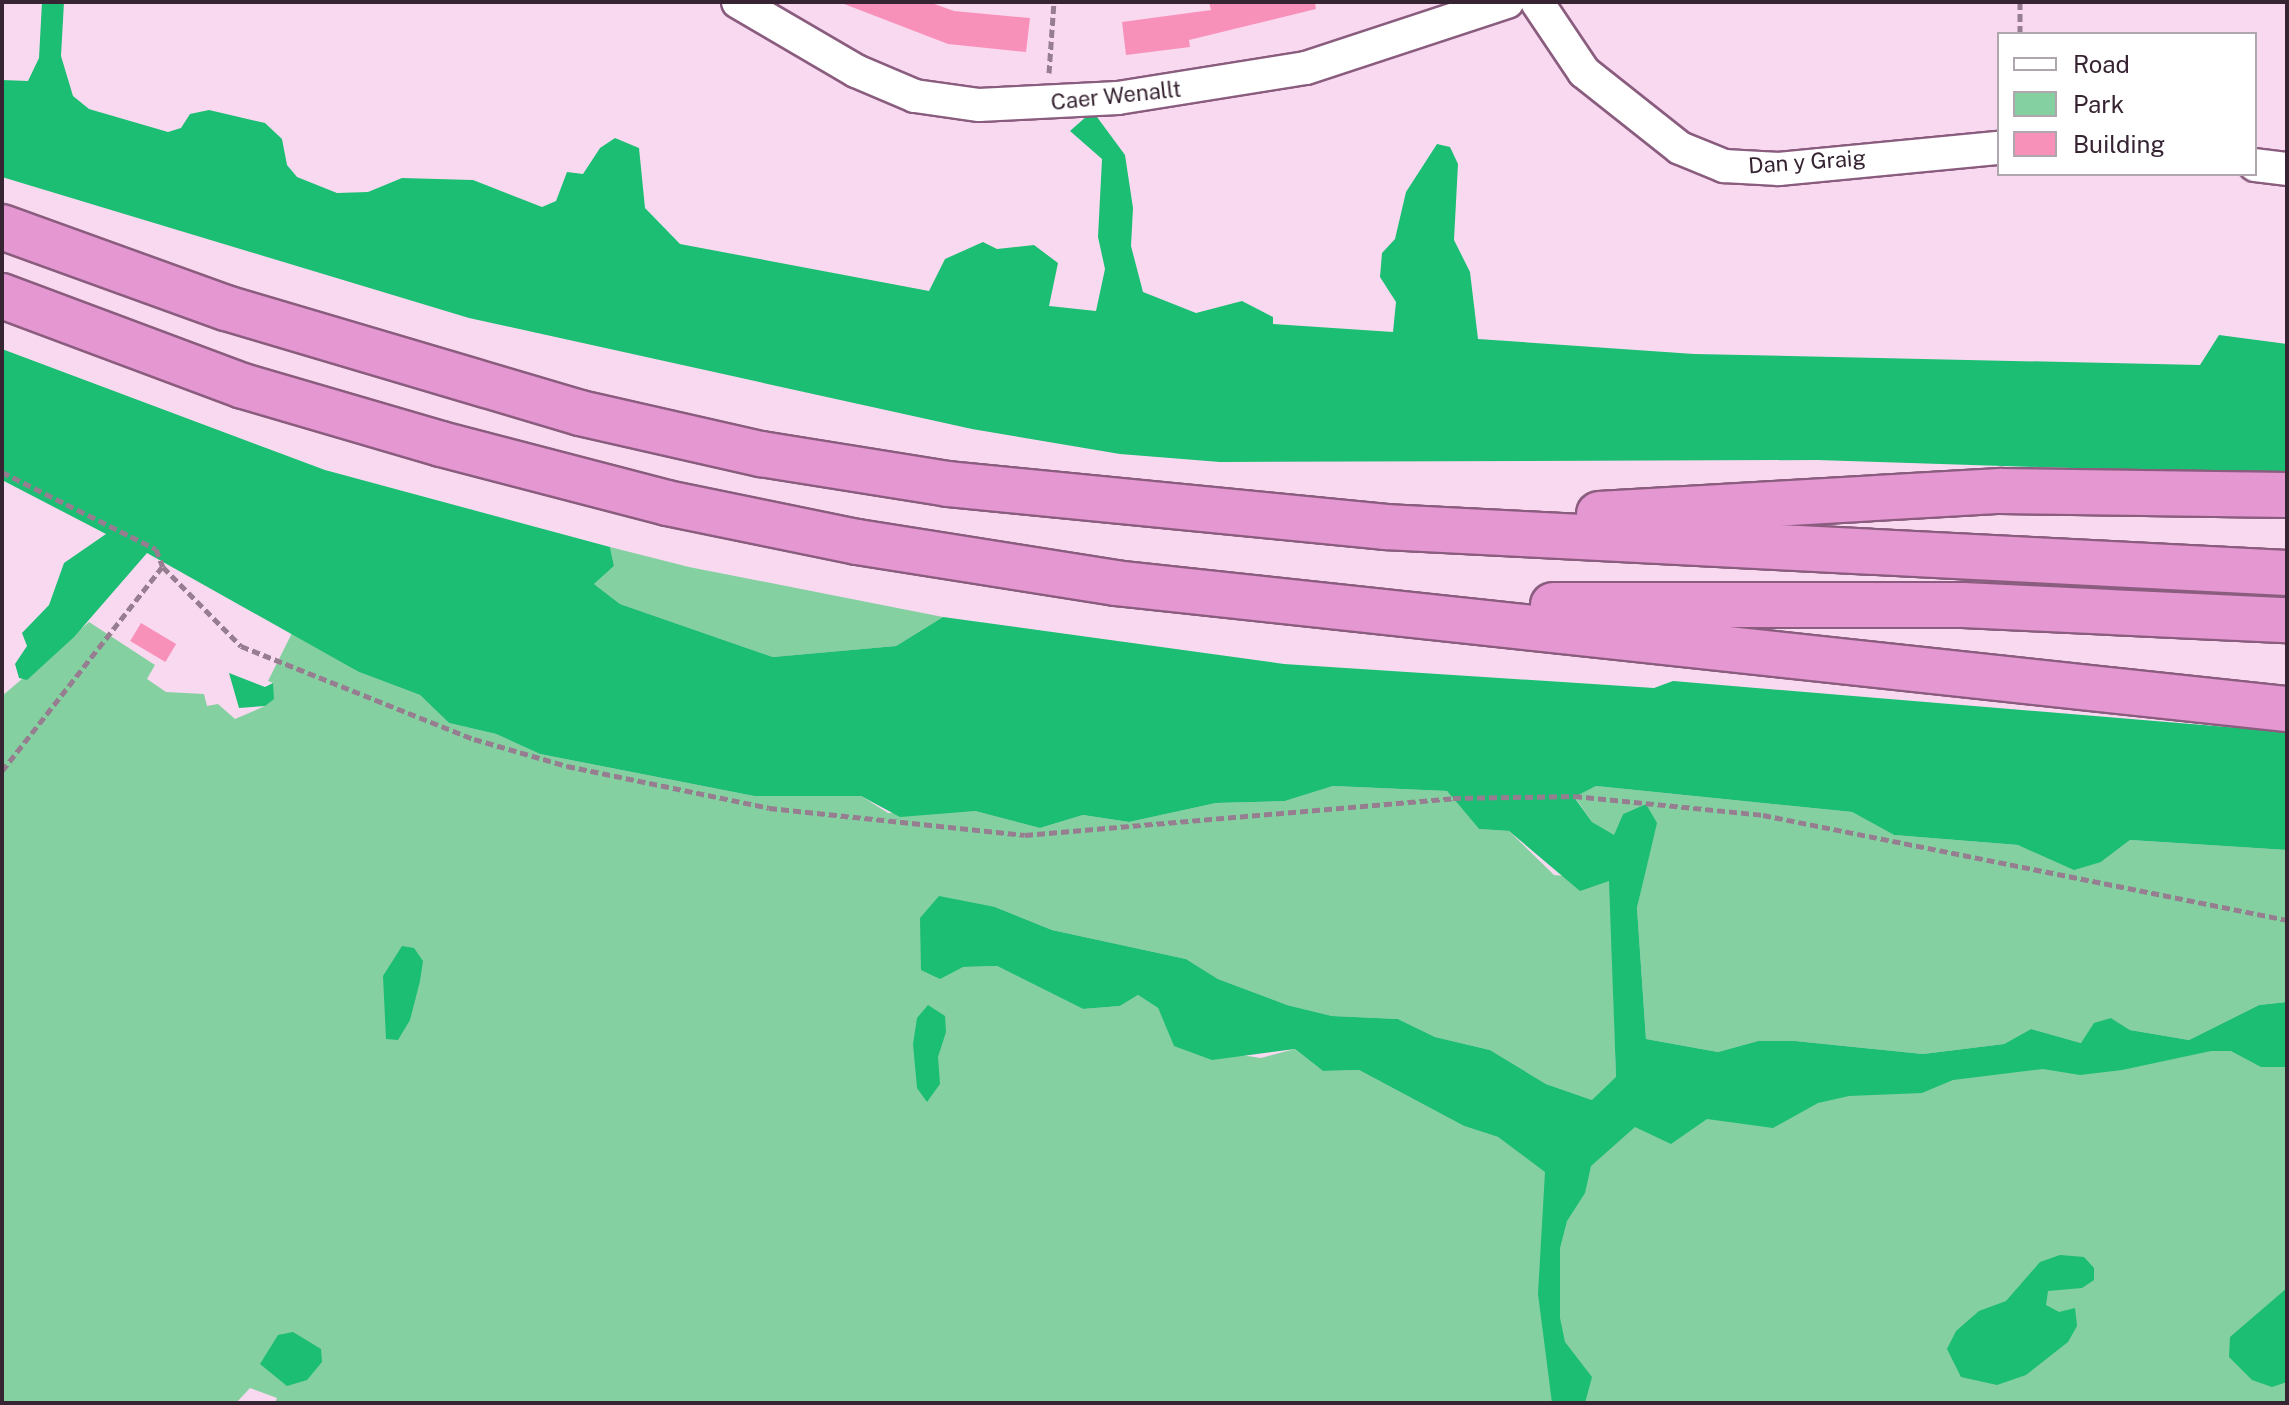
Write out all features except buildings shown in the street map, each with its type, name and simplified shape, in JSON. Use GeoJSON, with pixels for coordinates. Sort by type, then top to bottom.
{"type":"FeatureCollection","features":[{"type":"Feature","properties":{"kind":"highway"},"geometry":{"type":"LineString","coordinates":[[2,227],[418,368],[761,454],[1091,501],[1385,527],[2287,573]]}},
{"type":"Feature","properties":{"kind":"highway"},"geometry":{"type":"LineString","coordinates":[[2,296],[243,386],[550,474],[857,542],[1115,583],[2287,709]]}},
{"type":"Feature","properties":{"kind":"highway"},"geometry":{"type":"LineString","coordinates":[[1385,527],[2000,491],[2287,495]]}},
{"type":"Feature","properties":{"kind":"highway"},"geometry":{"type":"LineString","coordinates":[[1115,583],[1560,605],[1963,605],[2287,620]]}},
{"type":"Feature","properties":{"kind":"street","name":"Caer Wenallt"},"geometry":{"type":"LineString","coordinates":[[738,2],[793,39],[915,96],[979,105],[1047,104],[1191,89],[1306,68],[1507,2]]}},
{"type":"Feature","properties":{"kind":"street","name":"Dan y Graig"},"geometry":{"type":"LineString","coordinates":[[1537,2],[1584,72],[1680,148],[1724,166],[1779,169],[1997,148]]}},
{"type":"Feature","properties":{"kind":"street"},"geometry":{"type":"LineString","coordinates":[[2257,165],[2287,169]]}},
{"type":"Feature","properties":{"kind":"path"},"geometry":{"type":"LineString","coordinates":[[1047,104],[1054,2]]}},
{"type":"Feature","properties":{"kind":"path"},"geometry":{"type":"LineString","coordinates":[[2020,2],[2020,32]]}},
{"type":"Feature","properties":{"kind":"path"},"geometry":{"type":"LineString","coordinates":[[2,472],[156,549],[163,567],[241,646],[474,739],[567,766],[769,808],[1025,835],[1453,798],[1574,796],[1763,815],[2287,920]]}},
{"type":"Feature","properties":{"kind":"path"},"geometry":{"type":"LineString","coordinates":[[2,771],[163,567]]}},
{"type":"Feature","properties":{"kind":"green space"},"geometry":{"type":"Polygon","coordinates":[[[42,2],[64,2],[61,56],[73,96],[89,109],[168,132],[181,128],[190,114],[209,110],[265,123],[282,139],[287,165],[297,177],[337,193],[368,192],[402,178],[473,180],[542,207],[556,201],[567,172],[583,174],[600,148],[615,138],[639,148],[645,208],[680,244],[929,291],[945,259],[983,242],[997,249],[1034,245],[1058,263],[1049,306],[1096,311],[1105,269],[1098,237],[1102,159],[1070,131],[1087,116],[1097,117],[1125,155],[1133,208],[1131,246],[1143,292],[1196,313],[1242,301],[1273,317],[1273,324],[1393,332],[1396,302],[1380,277],[1382,253],[1395,239],[1406,192],[1437,144],[1450,147],[1458,164],[1454,240],[1470,272],[1478,339],[1694,354],[2200,365],[2219,335],[2287,344],[2287,475],[1817,460],[1220,462],[1120,454],[972,429],[469,318],[2,177],[2,80],[28,81],[39,58],[42,2]]]}},
{"type":"Feature","properties":{"kind":"green space"},"geometry":{"type":"Polygon","coordinates":[[[2,349],[325,470],[610,547],[614,566],[594,584],[620,604],[773,657],[896,646],[943,617],[1284,664],[1654,688],[1673,681],[2287,732],[2287,850],[2130,840],[2101,862],[2074,870],[2018,845],[1894,835],[1852,812],[1596,786],[1574,797],[1592,822],[1614,835],[1623,814],[1646,804],[1657,823],[1637,908],[1646,1039],[1718,1052],[1758,1041],[1795,1041],[1923,1054],[2004,1044],[2031,1029],[2081,1043],[2094,1023],[2111,1018],[2130,1030],[2189,1040],[2259,1005],[2287,1002],[2287,1067],[2261,1067],[2231,1051],[2211,1051],[2122,1070],[2080,1075],[2043,1069],[1953,1080],[1922,1093],[1849,1096],[1818,1103],[1773,1128],[1707,1119],[1671,1144],[1635,1127],[1591,1166],[1585,1193],[1567,1221],[1560,1248],[1560,1318],[1565,1342],[1592,1377],[1585,1403],[1552,1403],[1538,1294],[1545,1172],[1498,1137],[1464,1126],[1359,1070],[1323,1071],[1295,1049],[1212,1060],[1174,1046],[1158,1008],[1138,995],[1120,1006],[1083,1009],[997,966],[963,967],[940,979],[921,970],[920,918],[939,896],[995,907],[1052,930],[1186,959],[1218,979],[1287,1005],[1332,1016],[1398,1019],[1435,1037],[1490,1050],[1546,1084],[1592,1100],[1616,1077],[1609,881],[1580,891],[1509,831],[1479,829],[1447,791],[1333,786],[1285,801],[1216,803],[1129,822],[1083,815],[1040,828],[975,811],[900,817],[861,796],[754,796],[540,754],[496,734],[449,723],[420,695],[359,672],[147,553],[74,637],[27,680],[19,678],[15,664],[27,646],[22,633],[49,605],[64,563],[106,534],[2,480],[2,349]]]}},
{"type":"Feature","properties":{"kind":"green space"},"geometry":{"type":"Polygon","coordinates":[[[610,547],[689,567],[943,617],[896,646],[773,657],[620,604],[594,584],[614,566],[610,547]]]}},
{"type":"Feature","properties":{"kind":"green space"},"geometry":{"type":"Polygon","coordinates":[[[89,622],[155,665],[147,679],[166,692],[204,694],[207,706],[218,704],[235,719],[265,706],[273,683],[268,681],[293,631],[359,672],[420,695],[449,723],[496,734],[540,754],[754,796],[861,796],[888,813],[975,811],[1040,828],[1083,815],[1129,822],[1216,803],[1285,801],[1333,786],[1447,791],[1479,829],[1509,831],[1554,875],[1610,880],[1616,1076],[2127,1057],[2287,1021],[2287,1403],[275,1403],[277,1398],[250,1388],[236,1403],[2,1403],[2,696],[89,622]],[[995,907],[963,967],[997,966],[1083,1009],[1120,1006],[1138,995],[1158,1008],[1174,1045],[1261,1058],[1295,1049],[1323,1071],[1359,1070],[1464,1126],[1498,1137],[1545,1171],[1592,1100],[1546,1084],[1490,1050],[1435,1037],[1398,1019],[1332,1016],[1287,1005],[1218,979],[1186,959],[1052,930],[995,907]]]}},
{"type":"Feature","properties":{"kind":"green space"},"geometry":{"type":"Polygon","coordinates":[[[229,673],[265,687],[273,683],[274,699],[265,706],[239,708],[229,673]]]}},
{"type":"Feature","properties":{"kind":"green space"},"geometry":{"type":"Polygon","coordinates":[[[1596,786],[1852,812],[1894,835],[2018,845],[2101,862],[2130,840],[2287,850],[2287,1002],[2259,1005],[2189,1040],[2130,1030],[2111,1018],[2081,1043],[2031,1029],[2004,1044],[1923,1054],[1795,1041],[1758,1041],[1718,1052],[1646,1039],[1637,908],[1656,823],[1646,804],[1623,814],[1614,836],[1592,822],[1574,796],[1596,786]]]}},
{"type":"Feature","properties":{"kind":"green space"},"geometry":{"type":"Polygon","coordinates":[[[402,946],[414,948],[423,961],[420,981],[410,1020],[398,1040],[386,1039],[383,976],[402,946]]]}},
{"type":"Feature","properties":{"kind":"green space"},"geometry":{"type":"Polygon","coordinates":[[[928,1005],[945,1016],[946,1032],[938,1057],[940,1084],[927,1102],[917,1088],[913,1044],[917,1018],[928,1005]]]}},
{"type":"Feature","properties":{"kind":"green space"},"geometry":{"type":"Polygon","coordinates":[[[2060,1255],[2084,1257],[2094,1268],[2094,1280],[2082,1288],[2048,1291],[2046,1305],[2059,1312],[2075,1308],[2077,1326],[2068,1342],[2026,1375],[1997,1385],[1961,1377],[1947,1349],[1956,1331],[1979,1311],[2006,1301],[2040,1262],[2060,1255]]]}},
{"type":"Feature","properties":{"kind":"green space"},"geometry":{"type":"Polygon","coordinates":[[[2287,1288],[2287,1382],[2272,1387],[2252,1380],[2229,1357],[2230,1337],[2287,1288]]]}},
{"type":"Feature","properties":{"kind":"green space"},"geometry":{"type":"Polygon","coordinates":[[[293,1332],[321,1349],[322,1362],[307,1380],[287,1386],[260,1364],[278,1335],[293,1332]]]}}]}
